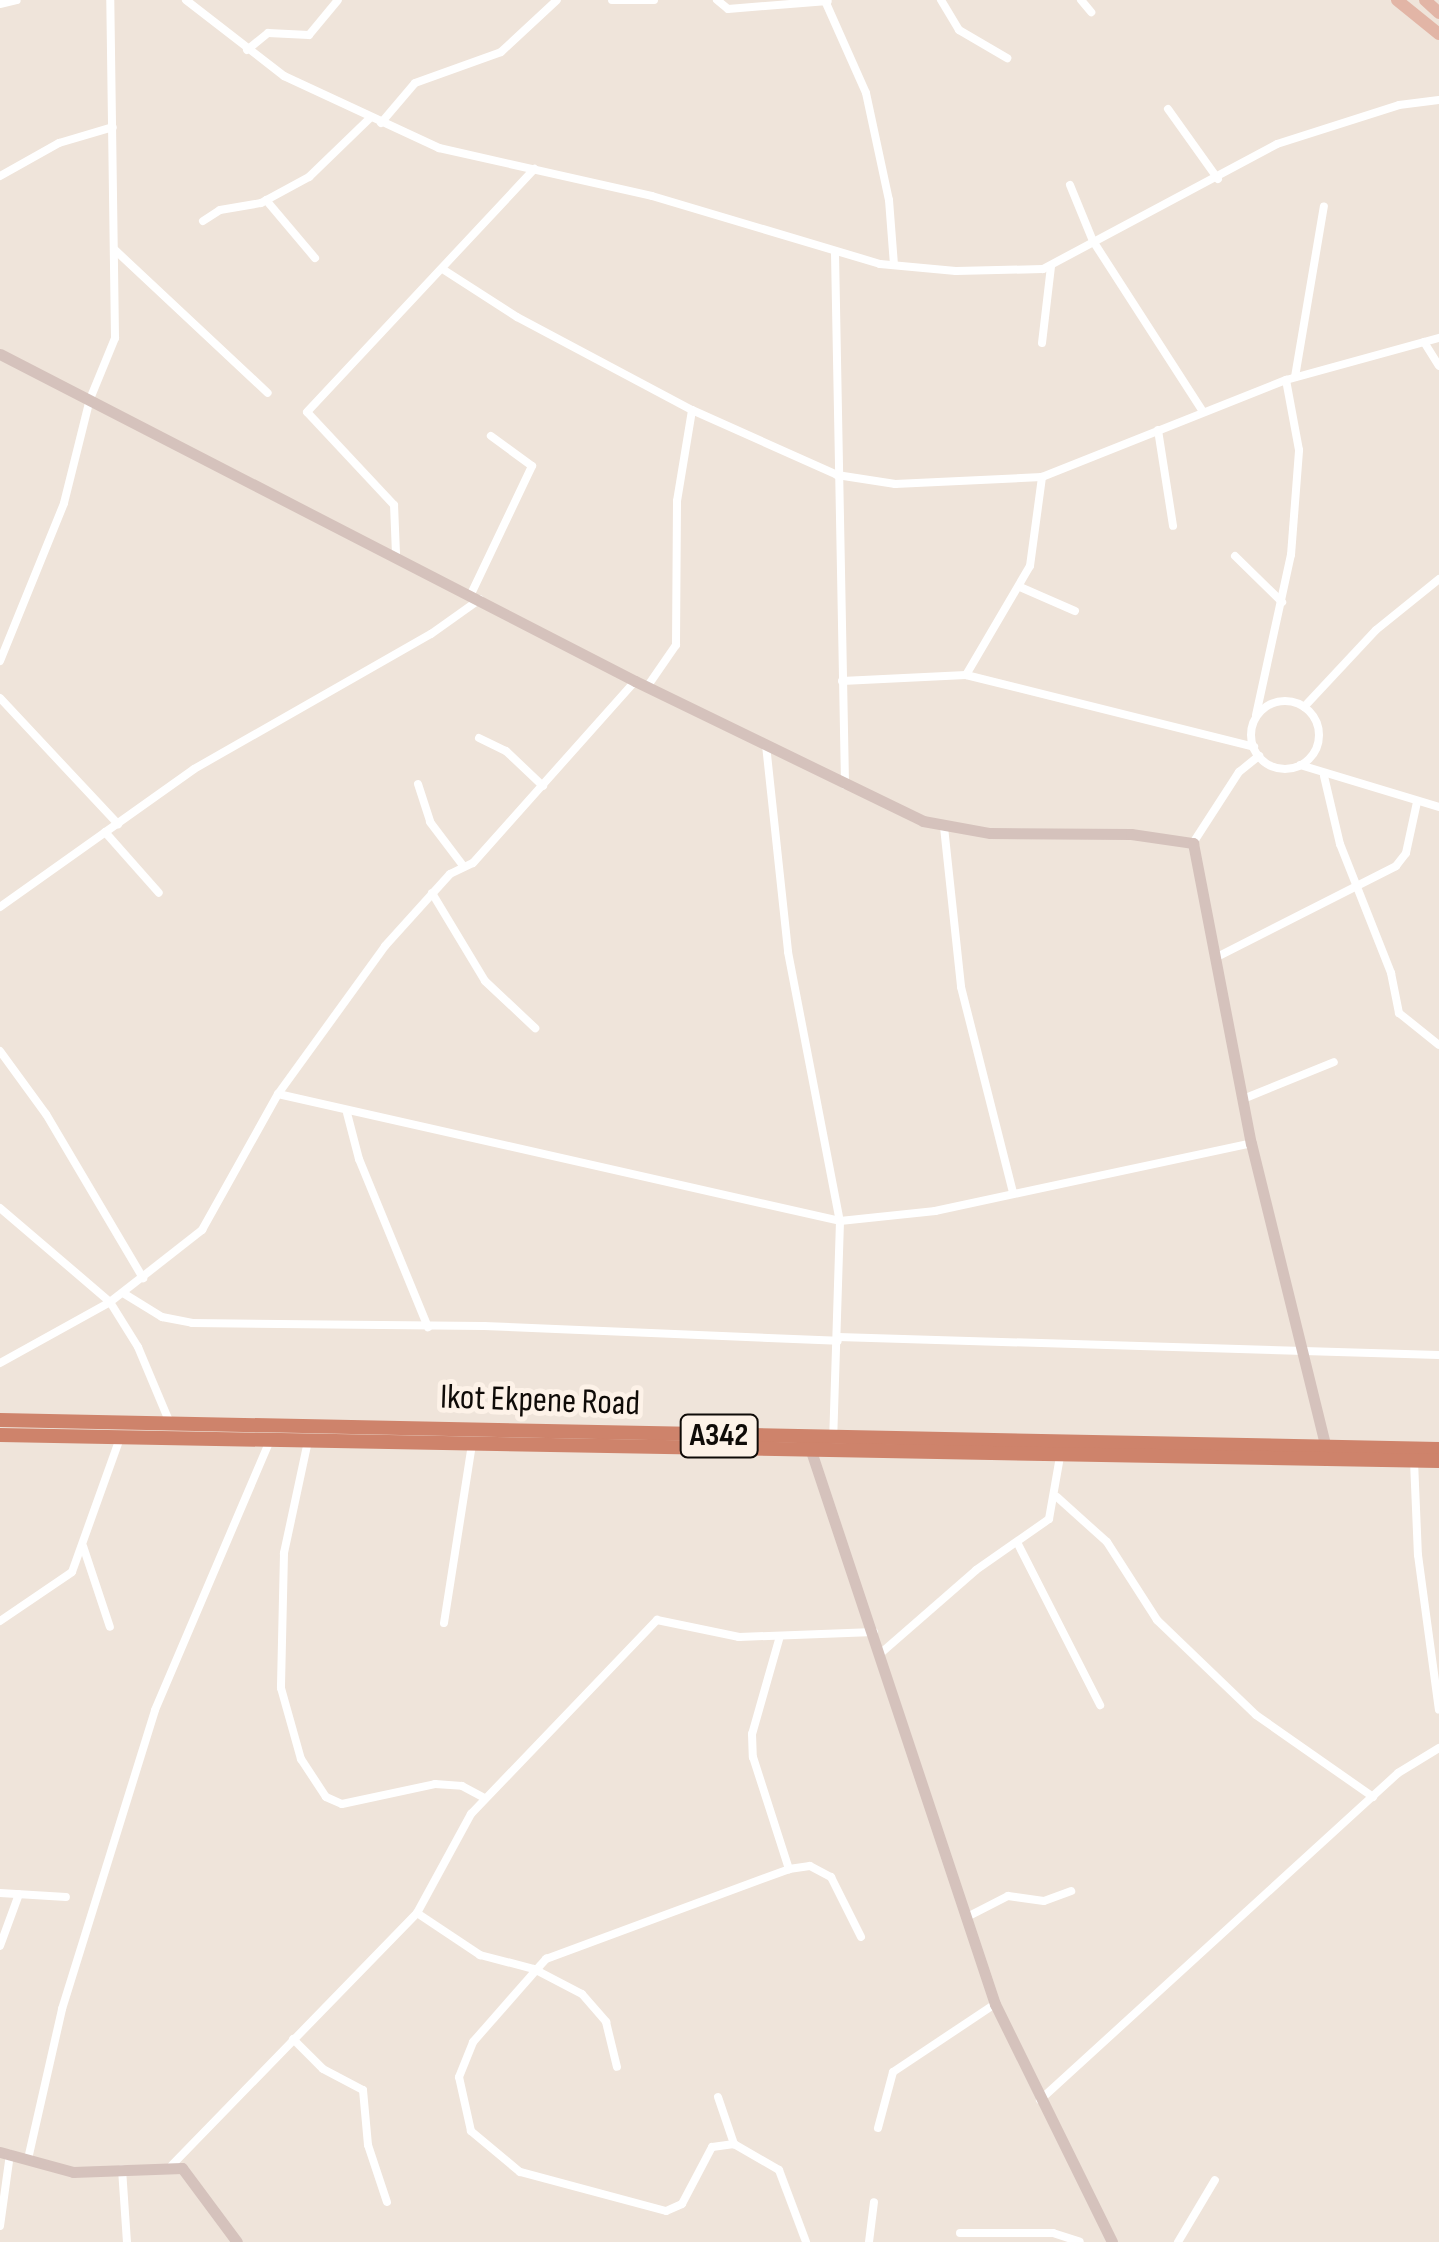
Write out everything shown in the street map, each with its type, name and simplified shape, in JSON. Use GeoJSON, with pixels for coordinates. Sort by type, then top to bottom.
{"type":"FeatureCollection","features":[{"type":"Feature","properties":{"kind":"highway","name":"Ikot Ekpene Road"},"geometry":{"type":"LineString","coordinates":[[0,1420],[833,1439],[1061,1449],[1415,1454],[1439,1449]]}},
{"type":"Feature","properties":{"kind":"highway","name":"Ikot Ekpene Road"},"geometry":{"type":"LineString","coordinates":[[0,1436],[811,1451],[1326,1448],[1415,1454],[1439,1461]]}},
{"type":"Feature","properties":{"kind":"main road"},"geometry":{"type":"LineString","coordinates":[[1397,0],[1439,34]]}},
{"type":"Feature","properties":{"kind":"main road"},"geometry":{"type":"LineString","coordinates":[[1425,0],[1439,13]]}},
{"type":"Feature","properties":{"kind":"street"},"geometry":{"type":"LineString","coordinates":[[0,4],[17,0]]}},
{"type":"Feature","properties":{"kind":"street"},"geometry":{"type":"LineString","coordinates":[[0,660],[64,502],[90,399],[114,338],[116,250],[110,0]]}},
{"type":"Feature","properties":{"kind":"street"},"geometry":{"type":"LineString","coordinates":[[186,0],[248,50],[370,118],[439,148],[652,196],[835,253],[894,265],[956,271],[1051,266],[1302,133],[1398,105],[1439,100]]}},
{"type":"Feature","properties":{"kind":"street"},"geometry":{"type":"LineString","coordinates":[[248,50],[268,33],[309,35],[338,0]]}},
{"type":"Feature","properties":{"kind":"street"},"geometry":{"type":"LineString","coordinates":[[381,123],[416,82],[500,52],[557,0]]}},
{"type":"Feature","properties":{"kind":"street"},"geometry":{"type":"LineString","coordinates":[[612,0],[654,0]]}},
{"type":"Feature","properties":{"kind":"street"},"geometry":{"type":"LineString","coordinates":[[716,0],[728,9],[827,1],[866,92],[889,200],[894,265]]}},
{"type":"Feature","properties":{"kind":"street"},"geometry":{"type":"LineString","coordinates":[[941,0],[959,30],[1006,58]]}},
{"type":"Feature","properties":{"kind":"street"},"geometry":{"type":"LineString","coordinates":[[1081,0],[1091,12]]}},
{"type":"Feature","properties":{"kind":"street"},"geometry":{"type":"LineString","coordinates":[[1168,109],[1218,179]]}},
{"type":"Feature","properties":{"kind":"street"},"geometry":{"type":"LineString","coordinates":[[203,221],[220,210],[266,200],[309,176],[370,118]]}},
{"type":"Feature","properties":{"kind":"street"},"geometry":{"type":"LineString","coordinates":[[0,176],[58,143],[113,127]]}},
{"type":"Feature","properties":{"kind":"street"},"geometry":{"type":"LineString","coordinates":[[396,554],[394,505],[307,412],[534,170]]}},
{"type":"Feature","properties":{"kind":"street"},"geometry":{"type":"LineString","coordinates":[[1070,185],[1093,241],[1203,412]]}},
{"type":"Feature","properties":{"kind":"street"},"geometry":{"type":"LineString","coordinates":[[266,200],[315,258]]}},
{"type":"Feature","properties":{"kind":"street"},"geometry":{"type":"LineString","coordinates":[[1324,206],[1290,379],[1299,450],[1282,602],[1256,714],[1256,752],[1238,772],[1193,843],[1251,1143],[1308,1355],[1326,1448]]}},
{"type":"Feature","properties":{"kind":"street"},"geometry":{"type":"LineString","coordinates":[[116,250],[268,394]]}},
{"type":"Feature","properties":{"kind":"street"},"geometry":{"type":"LineString","coordinates":[[835,253],[845,785]]}},
{"type":"Feature","properties":{"kind":"street"},"geometry":{"type":"LineString","coordinates":[[1042,343],[1051,266]]}},
{"type":"Feature","properties":{"kind":"street"},"geometry":{"type":"LineString","coordinates":[[444,270],[517,317],[692,410],[837,475],[930,486],[1042,477],[1290,379],[1439,338]]}},
{"type":"Feature","properties":{"kind":"street"},"geometry":{"type":"LineString","coordinates":[[1424,342],[1439,366]]}},
{"type":"Feature","properties":{"kind":"street"},"geometry":{"type":"LineString","coordinates":[[0,354],[396,554],[641,684],[845,785],[944,827],[1193,843]]}},
{"type":"Feature","properties":{"kind":"street"},"geometry":{"type":"LineString","coordinates":[[0,1363],[110,1302],[210,1219],[278,1094],[364,974],[432,893],[464,867],[676,645],[677,502],[692,410]]}},
{"type":"Feature","properties":{"kind":"street"},"geometry":{"type":"LineString","coordinates":[[1158,430],[1173,526]]}},
{"type":"Feature","properties":{"kind":"street"},"geometry":{"type":"LineString","coordinates":[[0,907],[194,769],[415,644],[476,596],[532,466],[491,436]]}},
{"type":"Feature","properties":{"kind":"street"},"geometry":{"type":"LineString","coordinates":[[966,675],[1020,587],[1037,541],[1042,477]]}},
{"type":"Feature","properties":{"kind":"street"},"geometry":{"type":"LineString","coordinates":[[1235,556],[1282,602]]}},
{"type":"Feature","properties":{"kind":"street"},"geometry":{"type":"LineString","coordinates":[[1304,707],[1376,630],[1439,579]]}},
{"type":"Feature","properties":{"kind":"street"},"geometry":{"type":"LineString","coordinates":[[1020,587],[1074,611]]}},
{"type":"Feature","properties":{"kind":"street"},"geometry":{"type":"LineString","coordinates":[[842,681],[966,675],[1256,752],[1282,768],[1300,765],[1324,776],[1439,806]]}},
{"type":"Feature","properties":{"kind":"street"},"geometry":{"type":"LineString","coordinates":[[0,698],[118,824]]}},
{"type":"Feature","properties":{"kind":"street"},"geometry":{"type":"LineString","coordinates":[[1256,714],[1280,702],[1304,707]]}},
{"type":"Feature","properties":{"kind":"street"},"geometry":{"type":"LineString","coordinates":[[1300,765],[1320,738],[1304,707]]}},
{"type":"Feature","properties":{"kind":"street"},"geometry":{"type":"LineString","coordinates":[[478,738],[506,752],[543,786]]}},
{"type":"Feature","properties":{"kind":"street"},"geometry":{"type":"LineString","coordinates":[[766,745],[788,952],[840,1221],[833,1439]]}},
{"type":"Feature","properties":{"kind":"street"},"geometry":{"type":"LineString","coordinates":[[1324,776],[1340,844],[1360,884],[1398,1013],[1439,1044]]}},
{"type":"Feature","properties":{"kind":"street"},"geometry":{"type":"LineString","coordinates":[[418,784],[425,814],[464,867]]}},
{"type":"Feature","properties":{"kind":"street"},"geometry":{"type":"LineString","coordinates":[[1215,958],[1402,860],[1417,802]]}},
{"type":"Feature","properties":{"kind":"street"},"geometry":{"type":"LineString","coordinates":[[944,827],[961,987],[1013,1193]]}},
{"type":"Feature","properties":{"kind":"street"},"geometry":{"type":"LineString","coordinates":[[106,832],[159,892]]}},
{"type":"Feature","properties":{"kind":"street"},"geometry":{"type":"LineString","coordinates":[[432,893],[485,981],[535,1028]]}},
{"type":"Feature","properties":{"kind":"street"},"geometry":{"type":"LineString","coordinates":[[0,1051],[46,1114],[142,1278]]}},
{"type":"Feature","properties":{"kind":"street"},"geometry":{"type":"LineString","coordinates":[[1243,1099],[1334,1062]]}},
{"type":"Feature","properties":{"kind":"street"},"geometry":{"type":"LineString","coordinates":[[278,1094],[347,1113],[840,1221],[920,1214],[1251,1143]]}},
{"type":"Feature","properties":{"kind":"street"},"geometry":{"type":"LineString","coordinates":[[347,1113],[358,1159],[428,1328]]}},
{"type":"Feature","properties":{"kind":"street"},"geometry":{"type":"LineString","coordinates":[[0,1208],[110,1302],[138,1346],[170,1423]]}},
{"type":"Feature","properties":{"kind":"street"},"geometry":{"type":"LineString","coordinates":[[122,1293],[162,1317],[192,1323],[1308,1355],[1439,1355]]}},
{"type":"Feature","properties":{"kind":"street"},"geometry":{"type":"LineString","coordinates":[[0,1621],[62,1582],[82,1543],[120,1438]]}},
{"type":"Feature","properties":{"kind":"street"},"geometry":{"type":"LineString","coordinates":[[28,2160],[62,2009],[167,1676],[270,1440]]}},
{"type":"Feature","properties":{"kind":"street"},"geometry":{"type":"LineString","coordinates":[[308,1441],[284,1553],[281,1688],[301,1758],[326,1797],[342,1804],[435,1784],[462,1786],[485,1798]]}},
{"type":"Feature","properties":{"kind":"street"},"geometry":{"type":"LineString","coordinates":[[444,1623],[472,1445]]}},
{"type":"Feature","properties":{"kind":"street"},"geometry":{"type":"LineString","coordinates":[[881,1652],[976,1570],[1049,1519],[1058,1496],[1061,1449]]}},
{"type":"Feature","properties":{"kind":"street"},"geometry":{"type":"LineString","coordinates":[[811,1451],[995,2004],[1112,2242]]}},
{"type":"Feature","properties":{"kind":"street"},"geometry":{"type":"LineString","coordinates":[[1415,1454],[1418,1556],[1439,1710]]}},
{"type":"Feature","properties":{"kind":"street"},"geometry":{"type":"LineString","coordinates":[[1058,1496],[1107,1542],[1158,1620],[1256,1716],[1373,1797]]}},
{"type":"Feature","properties":{"kind":"street"},"geometry":{"type":"LineString","coordinates":[[82,1543],[110,1626]]}},
{"type":"Feature","properties":{"kind":"street"},"geometry":{"type":"LineString","coordinates":[[1018,1544],[1100,1705]]}},
{"type":"Feature","properties":{"kind":"street"},"geometry":{"type":"LineString","coordinates":[[172,2165],[416,1913],[456,1832],[657,1620],[739,1637],[874,1632]]}},
{"type":"Feature","properties":{"kind":"street"},"geometry":{"type":"LineString","coordinates":[[780,1636],[752,1734],[753,1757],[789,1869]]}},
{"type":"Feature","properties":{"kind":"street"},"geometry":{"type":"LineString","coordinates":[[1040,2100],[1373,1797],[1439,1748]]}},
{"type":"Feature","properties":{"kind":"street"},"geometry":{"type":"LineString","coordinates":[[807,2242],[779,2170],[734,2144],[712,2147],[682,2204],[671,2212],[538,2180],[494,2153],[471,2131],[459,2078],[474,2042],[546,1959],[789,1869],[810,1866],[831,1877],[861,1937]]}},
{"type":"Feature","properties":{"kind":"street"},"geometry":{"type":"LineString","coordinates":[[966,1916],[1008,1896],[1044,1901],[1071,1891]]}},
{"type":"Feature","properties":{"kind":"street"},"geometry":{"type":"LineString","coordinates":[[0,1893],[66,1897]]}},
{"type":"Feature","properties":{"kind":"street"},"geometry":{"type":"LineString","coordinates":[[0,1946],[19,1894]]}},
{"type":"Feature","properties":{"kind":"street"},"geometry":{"type":"LineString","coordinates":[[416,1913],[480,1955],[534,1969],[597,2007],[617,2067]]}},
{"type":"Feature","properties":{"kind":"street"},"geometry":{"type":"LineString","coordinates":[[878,2128],[893,2072],[995,2004]]}},
{"type":"Feature","properties":{"kind":"street"},"geometry":{"type":"LineString","coordinates":[[293,2039],[323,2069],[363,2090],[368,2145],[388,2202]]}},
{"type":"Feature","properties":{"kind":"street"},"geometry":{"type":"LineString","coordinates":[[718,2097],[734,2144]]}},
{"type":"Feature","properties":{"kind":"street"},"geometry":{"type":"LineString","coordinates":[[0,2226],[5,2153],[52,2170],[172,2165],[192,2177],[237,2242]]}},
{"type":"Feature","properties":{"kind":"street"},"geometry":{"type":"LineString","coordinates":[[122,2170],[127,2242]]}},
{"type":"Feature","properties":{"kind":"street"},"geometry":{"type":"LineString","coordinates":[[1178,2242],[1215,2180]]}},
{"type":"Feature","properties":{"kind":"street"},"geometry":{"type":"LineString","coordinates":[[869,2242],[874,2202]]}},
{"type":"Feature","properties":{"kind":"street"},"geometry":{"type":"LineString","coordinates":[[960,2233],[1053,2233],[1080,2242]]}}]}
